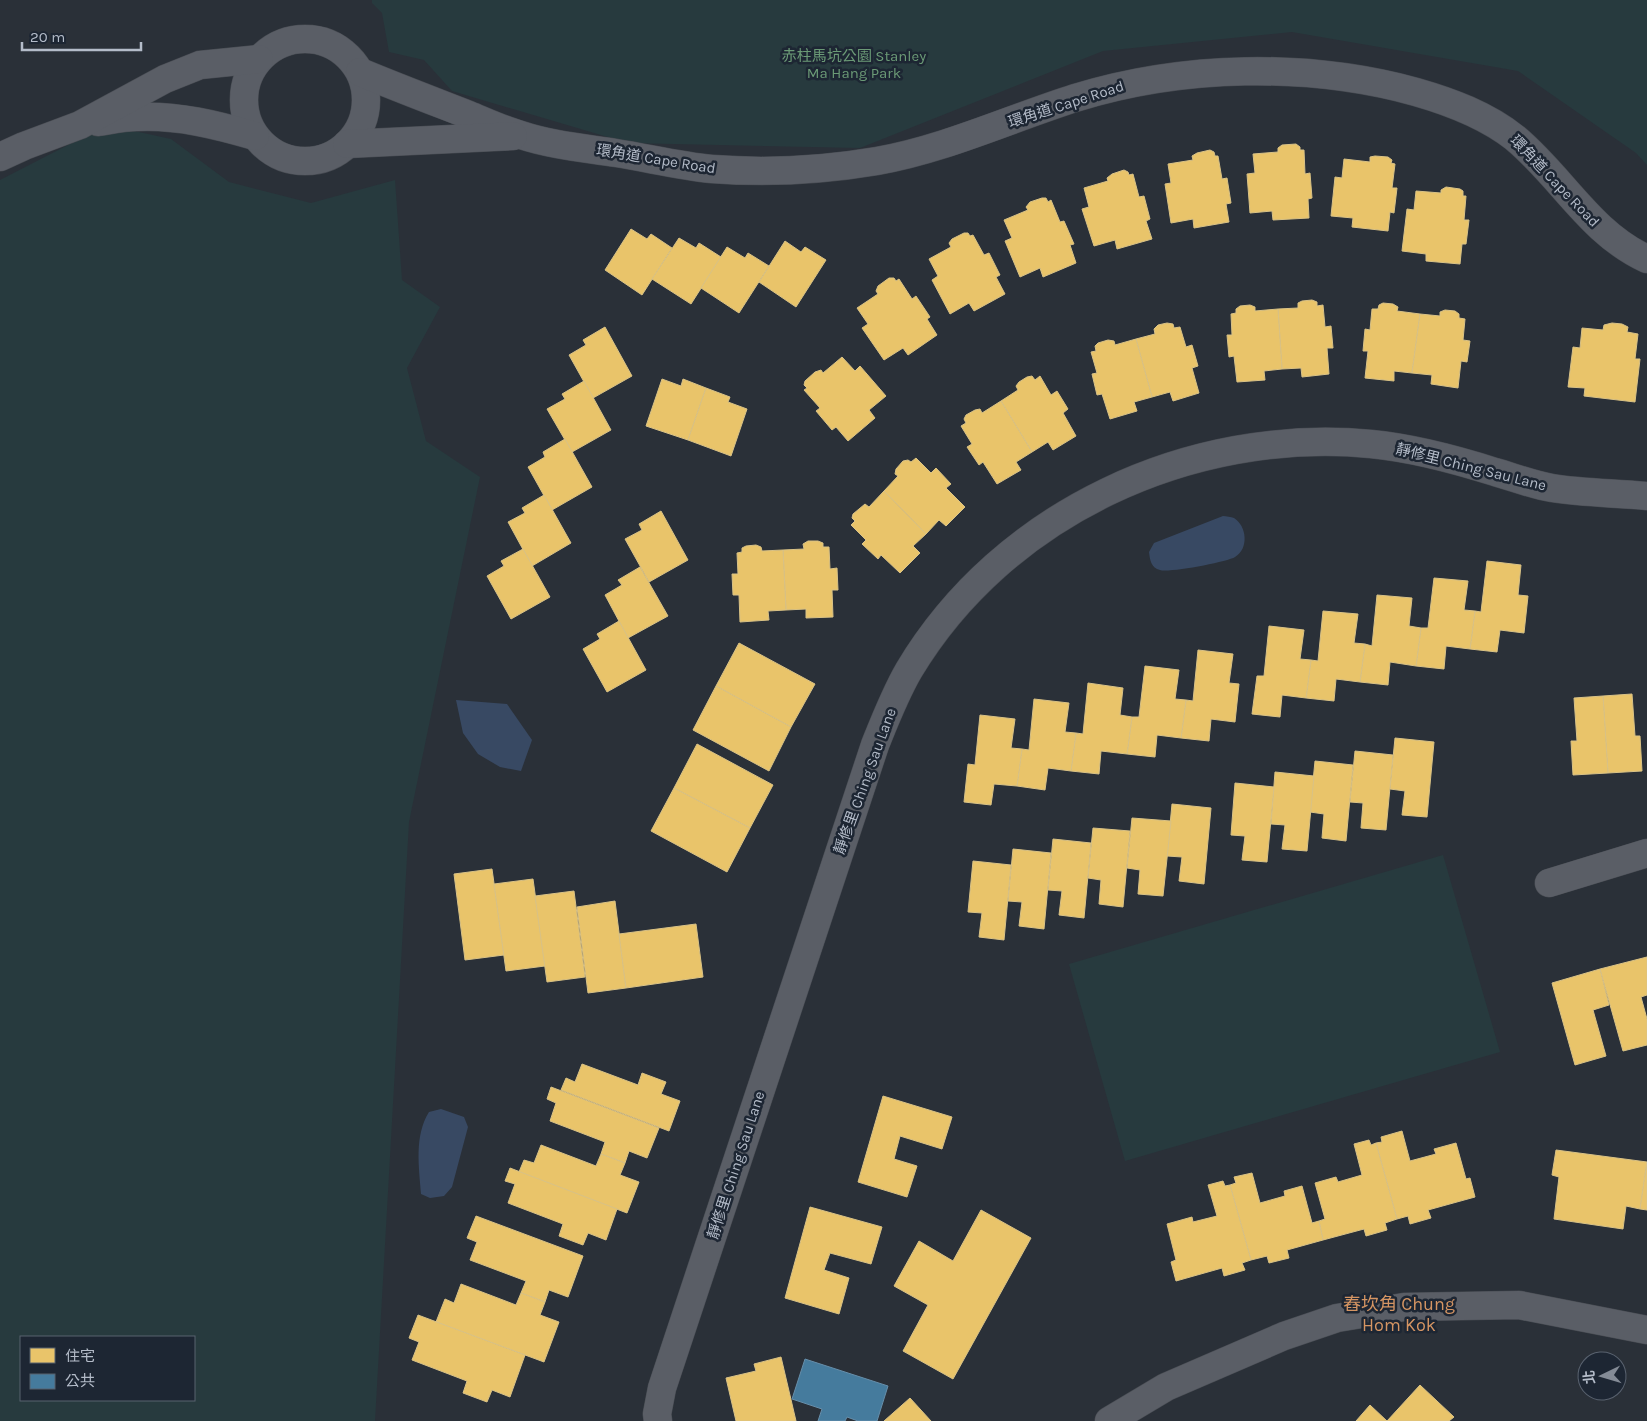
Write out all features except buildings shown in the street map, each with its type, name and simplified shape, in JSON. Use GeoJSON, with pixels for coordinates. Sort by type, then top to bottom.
{"type":"FeatureCollection","features":[{"type":"Feature","properties":{"kind":"street","name":"環角道 Cape Road"},"geometry":{"type":"LineString","coordinates":[[294,39],[315,39],[334,45],[349,57],[360,72],[365,91],[365,111],[359,129],[347,144],[330,156],[310,161],[289,159],[270,151],[255,136],[246,117],[243,97],[248,77],[259,59],[275,46],[294,39]]}},
{"type":"Feature","properties":{"kind":"street","name":"環角道 Cape Road"},"geometry":{"type":"LineString","coordinates":[[0,158],[24,146],[80,125],[165,79],[200,65],[259,59]]}},
{"type":"Feature","properties":{"kind":"street","name":"環角道 Cape Road"},"geometry":{"type":"LineString","coordinates":[[360,72],[522,136],[559,144],[709,168],[752,171],[839,166],[880,160],[925,149],[980,132],[1074,98],[1134,83],[1208,72],[1292,72],[1337,76],[1416,92],[1476,113],[1497,125],[1517,140],[1598,226],[1618,242],[1647,259]]}},
{"type":"Feature","properties":{"kind":"street","name":"環角道 Cape Road"},"geometry":{"type":"LineString","coordinates":[[80,125],[136,117],[172,117],[216,125],[255,136]]}},
{"type":"Feature","properties":{"kind":"street","name":"環角道 Cape Road"},"geometry":{"type":"LineString","coordinates":[[347,144],[522,136]]}},
{"type":"Feature","properties":{"kind":"street","name":"靜修里 Ching Sau Lane"},"geometry":{"type":"LineString","coordinates":[[658,1421],[657,1414],[662,1388],[875,745],[890,707],[908,671],[957,604],[988,572],[1016,547],[1052,523],[1092,499],[1136,478],[1222,451],[1255,446],[1295,442],[1370,444],[1404,448],[1444,457],[1551,488],[1647,496]]}},
{"type":"Feature","properties":{"kind":"street"},"geometry":{"type":"LineString","coordinates":[[1549,884],[1647,853]]}},
{"type":"Feature","properties":{"kind":"street"},"geometry":{"type":"LineString","coordinates":[[1109,1421],[1166,1386],[1284,1336],[1337,1318],[1404,1307],[1519,1305],[1647,1330]]}},
{"type":"Feature","properties":{"kind":"green space","name":"赤柱馬坑公園 Stanley Ma Hang Park"},"geometry":{"type":"Polygon","coordinates":[[[372,0],[1647,0],[1647,165],[1636,153],[1518,71],[1292,32],[1103,51],[860,148],[628,143],[452,91],[424,60],[389,52],[382,13],[372,3],[372,0]]]}},
{"type":"Feature","properties":{"kind":"green space"},"geometry":{"type":"Polygon","coordinates":[[[107,125],[171,139],[229,182],[311,203],[395,180],[402,280],[440,307],[407,368],[426,441],[480,477],[409,822],[375,1421],[0,1421],[0,180],[107,125]]]}},
{"type":"Feature","properties":{"kind":"green space"},"geometry":{"type":"Polygon","coordinates":[[[1443,855],[1500,1052],[1125,1161],[1069,964],[1443,855]]]}},
{"type":"Feature","properties":{"kind":"water"},"geometry":{"type":"Polygon","coordinates":[[[1223,516],[1234,518],[1242,526],[1244,532],[1243,549],[1235,557],[1186,569],[1165,571],[1153,566],[1149,552],[1154,543],[1223,516]]]}},
{"type":"Feature","properties":{"kind":"water"},"geometry":{"type":"Polygon","coordinates":[[[456,700],[507,704],[532,740],[521,771],[500,767],[478,754],[463,733],[456,700]]]}},
{"type":"Feature","properties":{"kind":"water"},"geometry":{"type":"Polygon","coordinates":[[[441,1109],[464,1117],[468,1127],[452,1187],[444,1196],[430,1198],[421,1194],[419,1141],[424,1121],[429,1112],[441,1109]]]}},
{"type":"Feature","properties":{"kind":"district","name":"舂坎角 Chung Hom Kok"},"geometry":{"type":"Point","coordinates":[1399,1314]}}]}
